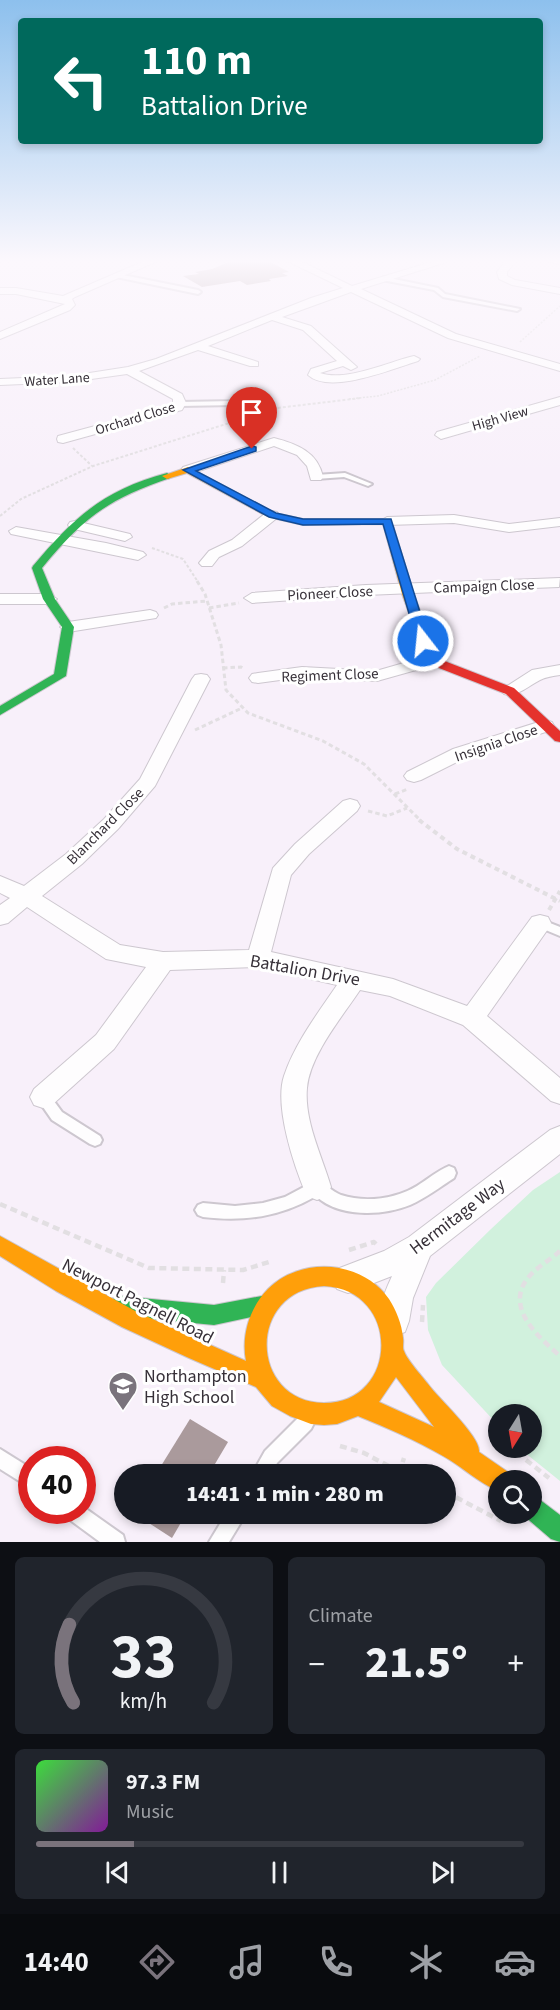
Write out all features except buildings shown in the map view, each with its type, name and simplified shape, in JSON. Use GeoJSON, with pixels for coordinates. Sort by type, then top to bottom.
{"type":"FeatureCollection","features":[{"type":"Feature","properties":{"kind":"street","name":"Water Lane"},"geometry":{"type":"LineString","coordinates":[[0,382],[81,378],[129,370],[236,331]]}},
{"type":"Feature","properties":{"kind":"street"},"geometry":{"type":"LineString","coordinates":[[310,331],[348,366],[371,370]]}},
{"type":"Feature","properties":{"kind":"street"},"geometry":{"type":"LineString","coordinates":[[441,331],[493,350],[560,368]]}},
{"type":"Feature","properties":{"kind":"street"},"geometry":{"type":"LineString","coordinates":[[198,346],[254,364]]}},
{"type":"Feature","properties":{"kind":"street"},"geometry":{"type":"LineString","coordinates":[[525,348],[560,358]]}},
{"type":"Feature","properties":{"kind":"street"},"geometry":{"type":"LineString","coordinates":[[344,362],[326,366],[315,371],[314,375],[321,379],[338,380],[414,359]]}},
{"type":"Feature","properties":{"kind":"street","name":"Orchard Close"},"geometry":{"type":"LineString","coordinates":[[63,439],[178,407],[180,404],[178,397],[129,370]]}},
{"type":"Feature","properties":{"kind":"street","name":"High View"},"geometry":{"type":"LineString","coordinates":[[441,435],[560,401]]}},
{"type":"Feature","properties":{"kind":"street"},"geometry":{"type":"LineString","coordinates":[[0,711],[60,676],[68,627],[49,598],[37,568],[75,525],[104,502],[145,482],[274,442],[302,452],[314,465],[316,477]]}},
{"type":"Feature","properties":{"kind":"street"},"geometry":{"type":"LineString","coordinates":[[188,470],[272,515],[303,522],[454,519],[509,528],[560,522]]}},
{"type":"Feature","properties":{"kind":"street"},"geometry":{"type":"LineString","coordinates":[[207,563],[214,554],[237,543],[272,515]]}},
{"type":"Feature","properties":{"kind":"street"},"geometry":{"type":"LineString","coordinates":[[387,521],[423,641],[435,659],[466,675],[510,690],[553,732]]}},
{"type":"Feature","properties":{"kind":"street"},"geometry":{"type":"LineString","coordinates":[[75,525],[125,537]]}},
{"type":"Feature","properties":{"kind":"street"},"geometry":{"type":"LineString","coordinates":[[16,531],[140,551]]}},
{"type":"Feature","properties":{"kind":"street","name":"Campaign Close"},"geometry":{"type":"LineString","coordinates":[[408,589],[559,582]]}},
{"type":"Feature","properties":{"kind":"street","name":"Pioneer Close"},"geometry":{"type":"LineString","coordinates":[[252,598],[408,589]]}},
{"type":"Feature","properties":{"kind":"street"},"geometry":{"type":"LineString","coordinates":[[0,600],[49,598]]}},
{"type":"Feature","properties":{"kind":"street"},"geometry":{"type":"LineString","coordinates":[[68,627],[150,615]]}},
{"type":"Feature","properties":{"kind":"street","name":"Regiment Close"},"geometry":{"type":"LineString","coordinates":[[258,678],[302,672],[377,676],[435,659]]}},
{"type":"Feature","properties":{"kind":"street"},"geometry":{"type":"LineString","coordinates":[[510,690],[538,674],[560,670]]}},
{"type":"Feature","properties":{"kind":"street","name":"Blanchard Close"},"geometry":{"type":"LineString","coordinates":[[0,917],[74,858],[111,824],[148,782],[201,679]]}},
{"type":"Feature","properties":{"kind":"street","name":"Insignia Close"},"geometry":{"type":"LineString","coordinates":[[414,776],[460,753],[553,732]]}},
{"type":"Feature","properties":{"kind":"street"},"geometry":{"type":"LineString","coordinates":[[258,958],[281,873],[302,849],[350,806]]}},
{"type":"Feature","properties":{"kind":"street","name":"Battalion Drive"},"geometry":{"type":"LineString","coordinates":[[0,884],[26,896],[114,952],[163,960],[258,958],[393,988],[472,1018],[560,1094]]}},
{"type":"Feature","properties":{"kind":"street"},"geometry":{"type":"LineString","coordinates":[[472,1018],[550,928]]}},
{"type":"Feature","properties":{"kind":"street"},"geometry":{"type":"LineString","coordinates":[[43,1097],[105,1042],[163,960]]}},
{"type":"Feature","properties":{"kind":"street"},"geometry":{"type":"LineString","coordinates":[[317,1187],[298,1117],[293,1087],[302,1062],[354,979]]}},
{"type":"Feature","properties":{"kind":"street","name":"Hermitage Way"},"geometry":{"type":"LineString","coordinates":[[345,1280],[393,1262],[419,1247],[560,1138]]}},
{"type":"Feature","properties":{"kind":"street","name":"Newport Pagnell Road"},"geometry":{"type":"LineString","coordinates":[[0,1245],[35,1269],[94,1302],[201,1354],[265,1378]]}},
{"type":"Feature","properties":{"kind":"street"},"geometry":{"type":"LineString","coordinates":[[419,1247],[405,1276],[398,1298],[393,1345],[388,1374],[377,1392],[360,1406],[339,1413],[317,1414],[296,1408],[278,1395],[265,1378],[257,1359],[255,1339],[259,1321],[267,1305],[278,1292],[293,1282],[310,1277],[328,1276],[345,1280],[361,1288],[375,1301],[386,1317],[393,1345],[426,1400],[485,1468]]}},
{"type":"Feature","properties":{"kind":"street"},"geometry":{"type":"LineString","coordinates":[[94,1302],[151,1311],[214,1315],[267,1305]]}},
{"type":"Feature","properties":{"kind":"street"},"geometry":{"type":"LineString","coordinates":[[360,1406],[413,1425],[488,1470]]}},
{"type":"Feature","properties":{"kind":"street"},"geometry":{"type":"LineString","coordinates":[[542,1516],[560,1530]]}},
{"type":"Feature","properties":{"kind":"lane"},"geometry":{"type":"LineString","coordinates":[[180,404],[235,403],[262,397]]}},
{"type":"Feature","properties":{"kind":"lane"},"geometry":{"type":"LineString","coordinates":[[316,477],[345,475],[368,484]]}},
{"type":"Feature","properties":{"kind":"lane"},"geometry":{"type":"LineString","coordinates":[[43,1097],[57,1116],[95,1140]]}},
{"type":"Feature","properties":{"kind":"lane"},"geometry":{"type":"LineString","coordinates":[[203,1210],[230,1214],[274,1208],[293,1202],[317,1187],[324,1196],[342,1202],[389,1204],[406,1199],[449,1173]]}},
{"type":"Feature","properties":{"kind":"lane"},"geometry":{"type":"LineString","coordinates":[[267,1464],[295,1431],[317,1414]]}},
{"type":"Feature","properties":{"kind":"lane"},"geometry":{"type":"LineString","coordinates":[[0,1458],[18,1470]]}},
{"type":"Feature","properties":{"kind":"lane"},"geometry":{"type":"LineString","coordinates":[[92,1524],[116,1542]]}},
{"type":"Feature","properties":{"kind":"lane"},"geometry":{"type":"LineString","coordinates":[[218,1542],[230,1524]]}},
{"type":"Feature","properties":{"kind":"path"},"geometry":{"type":"LineString","coordinates":[[507,354],[532,331]]}},
{"type":"Feature","properties":{"kind":"path"},"geometry":{"type":"LineString","coordinates":[[0,516],[21,499],[93,466],[277,408],[378,396],[435,380],[493,350]]}},
{"type":"Feature","properties":{"kind":"path"},"geometry":{"type":"LineString","coordinates":[[235,422],[274,442]]}},
{"type":"Feature","properties":{"kind":"path"},"geometry":{"type":"LineString","coordinates":[[63,439],[93,466]]}},
{"type":"Feature","properties":{"kind":"path"},"geometry":{"type":"LineString","coordinates":[[140,551],[168,552],[183,559],[207,601],[221,645],[226,690],[242,708],[268,723],[331,746],[364,764],[440,839],[471,858],[520,879],[560,901]]}},
{"type":"Feature","properties":{"kind":"path"},"geometry":{"type":"LineString","coordinates":[[209,608],[234,605],[252,598]]}},
{"type":"Feature","properties":{"kind":"path"},"geometry":{"type":"LineString","coordinates":[[150,615],[171,604],[207,601]]}},
{"type":"Feature","properties":{"kind":"path"},"geometry":{"type":"LineString","coordinates":[[169,742],[242,708]]}},
{"type":"Feature","properties":{"kind":"path"},"geometry":{"type":"LineString","coordinates":[[350,806],[387,816],[407,808]]}},
{"type":"Feature","properties":{"kind":"path"},"geometry":{"type":"LineString","coordinates":[[560,1251],[524,1283],[520,1302],[526,1319],[560,1356]]}},
{"type":"Feature","properties":{"kind":"path"},"geometry":{"type":"LineString","coordinates":[[524,1458],[552,1480]]}},
{"type":"Feature","properties":{"kind":"path"},"geometry":{"type":"LineString","coordinates":[[456,1497],[511,1527]]}},
{"type":"Feature","properties":{"kind":"green space"},"geometry":{"type":"Polygon","coordinates":[[[560,1172],[560,1481],[531,1458],[542,1458],[542,1404],[488,1404],[488,1414],[442,1365],[428,1330],[426,1297],[436,1283],[533,1190],[560,1172]]]}},
{"type":"Feature","properties":{"kind":"traffic: fast"},"geometry":{"type":"LineString","coordinates":[[0,711],[60,676],[68,627],[49,599],[37,568],[70,529],[92,511],[128,491],[167,476]]}},
{"type":"Feature","properties":{"kind":"traffic: fast"},"geometry":{"type":"LineString","coordinates":[[120,1306],[214,1315],[267,1305]]}},
{"type":"Feature","properties":{"kind":"traffic: fast"},"geometry":{"type":"LineString","coordinates":[[542,1516],[560,1530]]}},
{"type":"Feature","properties":{"kind":"traffic: slow"},"geometry":{"type":"LineString","coordinates":[[167,476],[188,470],[272,515],[303,522],[387,521],[408,594],[426,644]]}},
{"type":"Feature","properties":{"kind":"traffic: slow"},"geometry":{"type":"LineString","coordinates":[[0,1245],[64,1284],[129,1319],[196,1351],[265,1379]]}},
{"type":"Feature","properties":{"kind":"traffic: slow"},"geometry":{"type":"LineString","coordinates":[[324,1276],[350,1281],[373,1296],[388,1319],[393,1345],[388,1371],[373,1394],[350,1409],[324,1414],[298,1409],[275,1394],[260,1371],[255,1345],[260,1319],[275,1296],[298,1281],[324,1276]]}},
{"type":"Feature","properties":{"kind":"traffic: slow"},"geometry":{"type":"LineString","coordinates":[[393,1355],[426,1400],[469,1449]]}},
{"type":"Feature","properties":{"kind":"traffic: slow"},"geometry":{"type":"LineString","coordinates":[[360,1406],[433,1438],[488,1471]]}},
{"type":"Feature","properties":{"kind":"traffic: jam"},"geometry":{"type":"LineString","coordinates":[[426,644],[435,659],[443,665],[510,691],[560,738]]}},
{"type":"Feature","properties":{"kind":"place","name":"Northampton High School"},"geometry":{"type":"Point","coordinates":[123,1412]}},
{"type":"Feature","properties":{"kind":"route"},"geometry":{"type":"LineString","coordinates":[[252,449],[188,470],[272,515],[303,522],[387,521],[423,641]]}}]}
